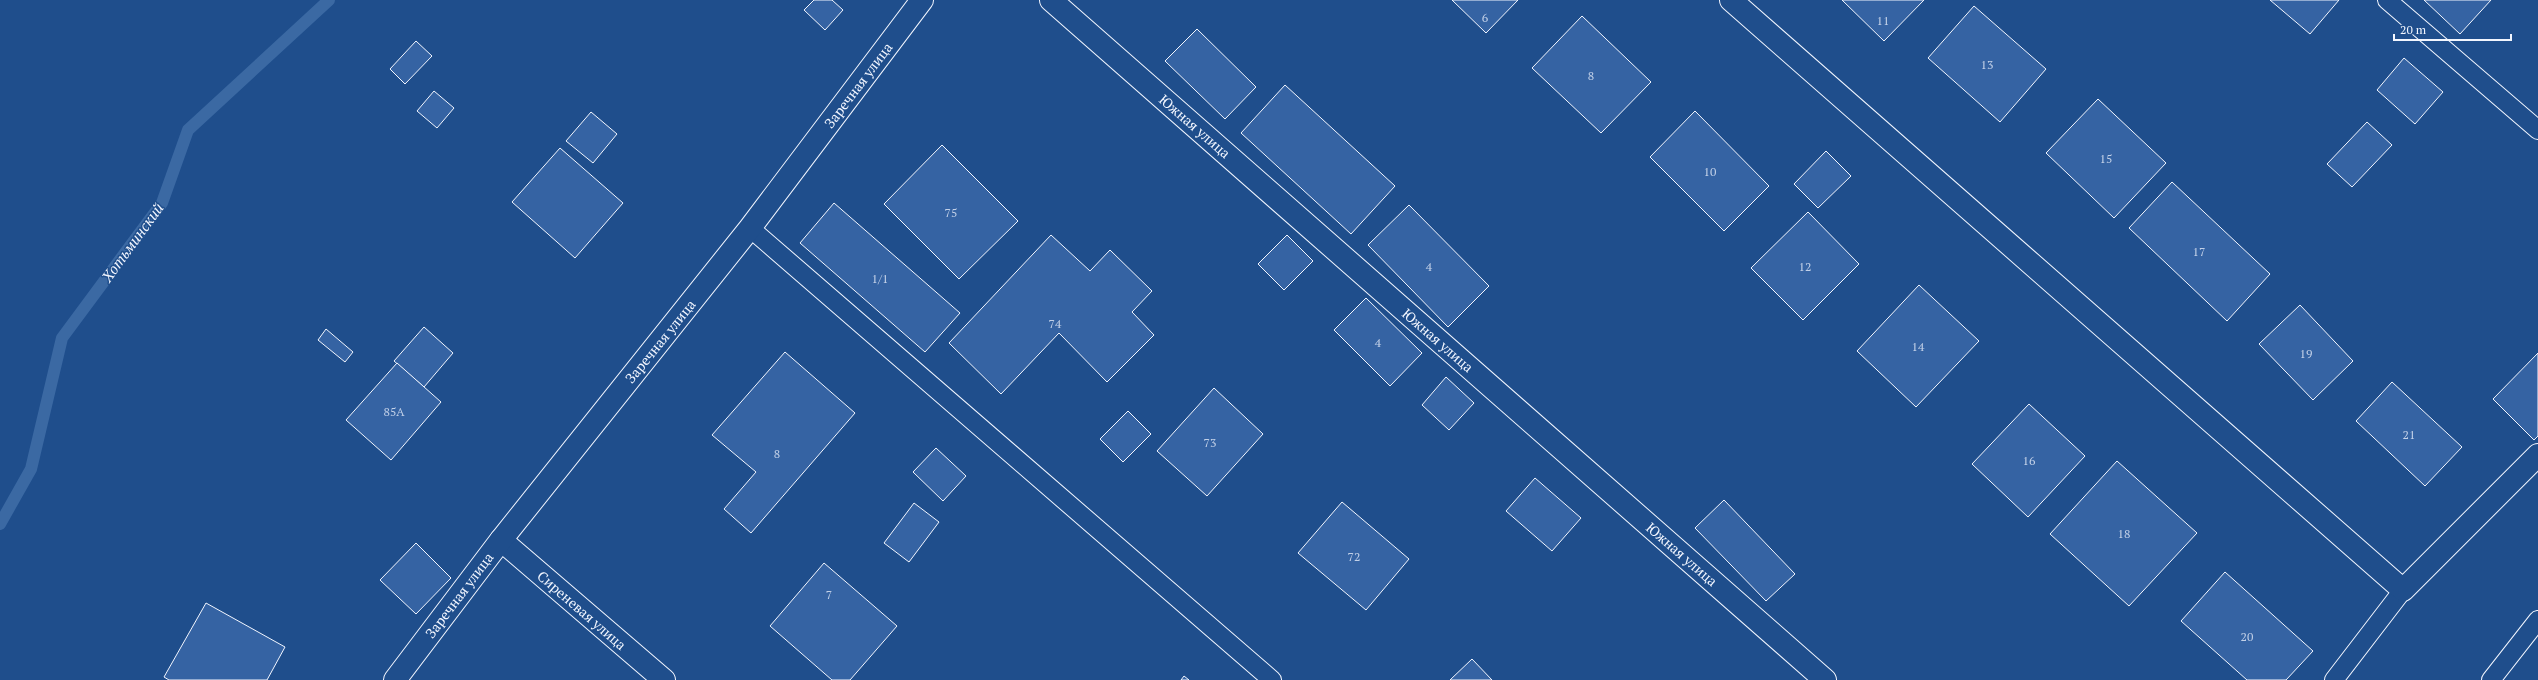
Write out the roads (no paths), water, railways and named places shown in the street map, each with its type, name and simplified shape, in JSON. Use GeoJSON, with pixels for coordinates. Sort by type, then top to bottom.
{"type":"FeatureCollection","features":[{"type":"Feature","properties":{"kind":"street","name":"Заречная улица"},"geometry":{"type":"LineString","coordinates":[[395,680],[501,540],[750,228],[922,0]]}},
{"type":"Feature","properties":{"kind":"street","name":"Южная улица"},"geometry":{"type":"LineString","coordinates":[[1051,0],[1825,680]]}},
{"type":"Feature","properties":{"kind":"street"},"geometry":{"type":"LineString","coordinates":[[1731,0],[2403,590],[2538,455]]}},
{"type":"Feature","properties":{"kind":"street","name":"Сиреневая улица"},"geometry":{"type":"LineString","coordinates":[[501,540],[664,680]]}},
{"type":"Feature","properties":{"kind":"lane"},"geometry":{"type":"LineString","coordinates":[[2387,0],[2538,130]]}},
{"type":"Feature","properties":{"kind":"lane"},"geometry":{"type":"LineString","coordinates":[[750,228],[1272,680]]}},
{"type":"Feature","properties":{"kind":"lane"},"geometry":{"type":"LineString","coordinates":[[2334,680],[2403,590]]}},
{"type":"Feature","properties":{"kind":"lane"},"geometry":{"type":"LineString","coordinates":[[2491,680],[2538,620]]}},
{"type":"Feature","properties":{"kind":"waterway","name":"Хотьминский"},"geometry":{"type":"LineString","coordinates":[[0,524],[31,469],[62,338],[162,203],[188,130],[329,0]]}}]}
